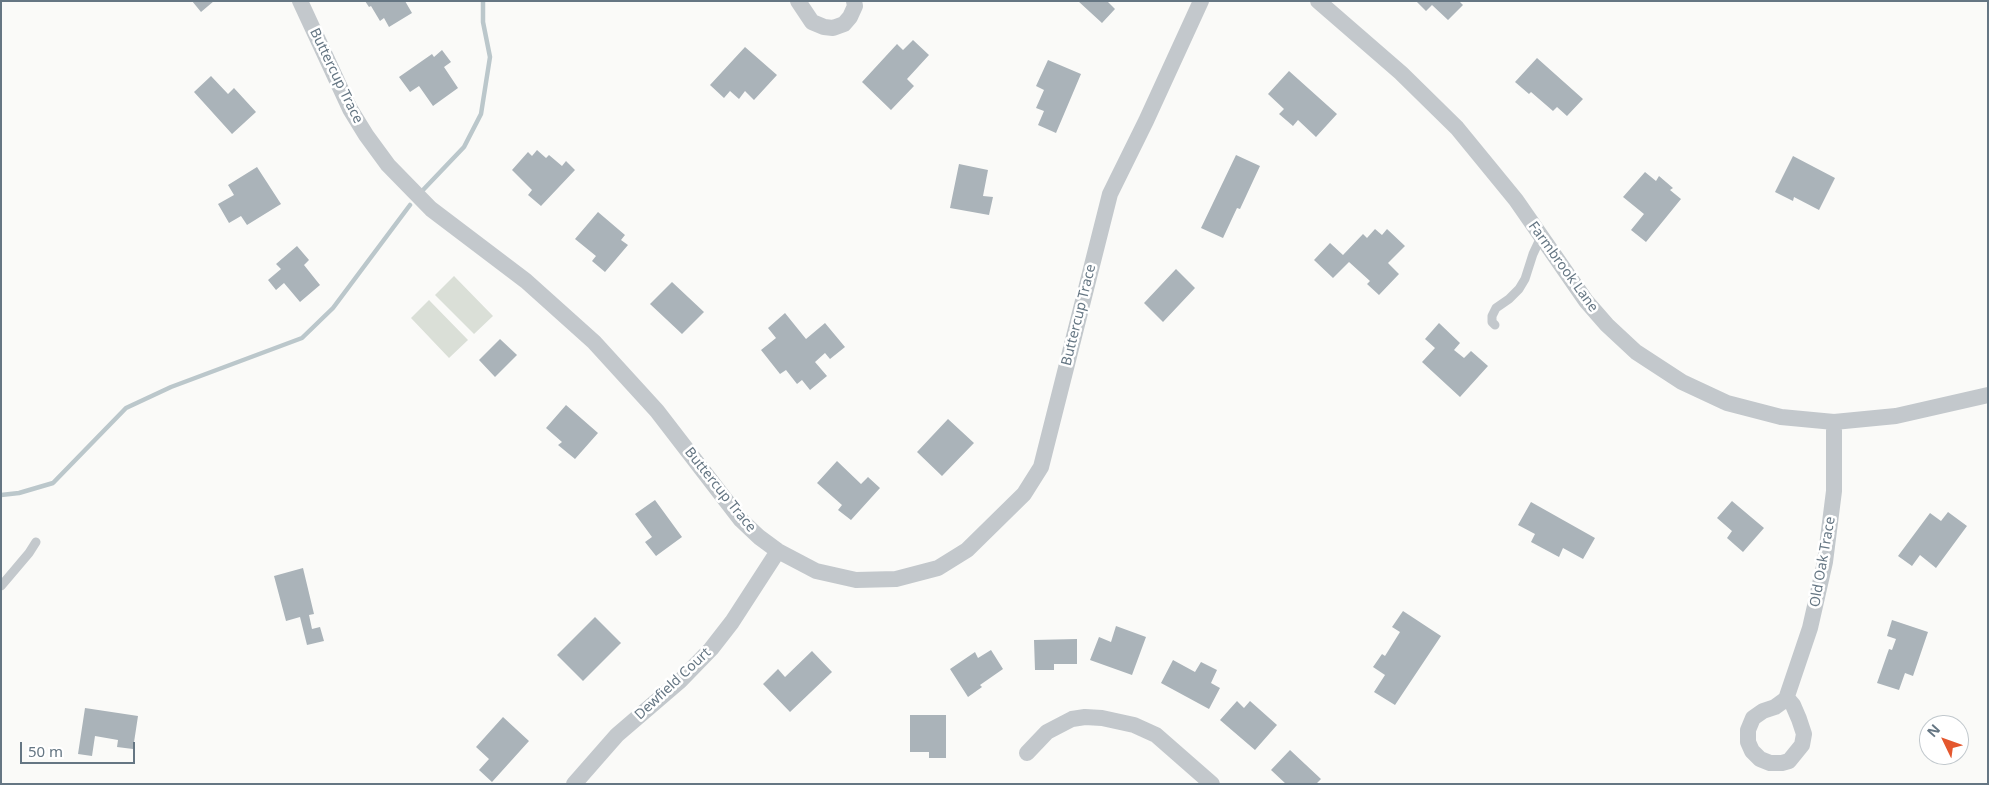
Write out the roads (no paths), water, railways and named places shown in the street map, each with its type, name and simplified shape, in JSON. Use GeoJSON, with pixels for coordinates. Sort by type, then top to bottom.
{"type":"FeatureCollection","features":[{"type":"Feature","properties":{"kind":"street","name":"Buttercup Trace"},"geometry":{"type":"LineString","coordinates":[[300,1],[350,109],[366,136],[388,165],[431,209],[526,281],[594,342],[658,411],[741,520],[759,537],[778,551],[816,571],[856,580],[896,579],[938,568],[967,550],[1024,494],[1040,468],[1110,194],[1201,1]]}},
{"type":"Feature","properties":{"kind":"street"},"geometry":{"type":"LineString","coordinates":[[798,1],[802,10],[812,22],[824,27],[833,28],[844,24],[850,17],[855,6],[854,1]]}},
{"type":"Feature","properties":{"kind":"street","name":"Farmbrook Lane"},"geometry":{"type":"LineString","coordinates":[[1318,1],[1401,73],[1457,128],[1516,200],[1586,301],[1607,326],[1636,352],[1682,382],[1727,403],[1781,417],[1834,422],[1896,416],[1988,394]]}},
{"type":"Feature","properties":{"kind":"street","name":"Old Oak Trace"},"geometry":{"type":"LineString","coordinates":[[1787,698],[1810,628],[1825,562],[1834,491],[1834,422]]}},
{"type":"Feature","properties":{"kind":"street","name":"Dewfield Court"},"geometry":{"type":"LineString","coordinates":[[574,784],[617,735],[680,681],[711,649],[732,622],[778,551]]}},
{"type":"Feature","properties":{"kind":"street"},"geometry":{"type":"LineString","coordinates":[[1027,753],[1047,732],[1072,719],[1085,717],[1102,718],[1134,725],[1156,735],[1212,784]]}},
{"type":"Feature","properties":{"kind":"lane"},"geometry":{"type":"LineString","coordinates":[[1495,325],[1492,322],[1492,316],[1496,308],[1519,290],[1541,236]]}},
{"type":"Feature","properties":{"kind":"lane"},"geometry":{"type":"LineString","coordinates":[[1,586],[36,542]]}},
{"type":"Feature","properties":{"kind":"waterway"},"geometry":{"type":"LineString","coordinates":[[423,190],[464,147],[481,114],[490,57],[483,22],[483,1]]}},
{"type":"Feature","properties":{"kind":"waterway"},"geometry":{"type":"LineString","coordinates":[[1,495],[19,493],[53,483],[126,408],[171,387],[302,338],[333,308],[410,205]]}}]}
